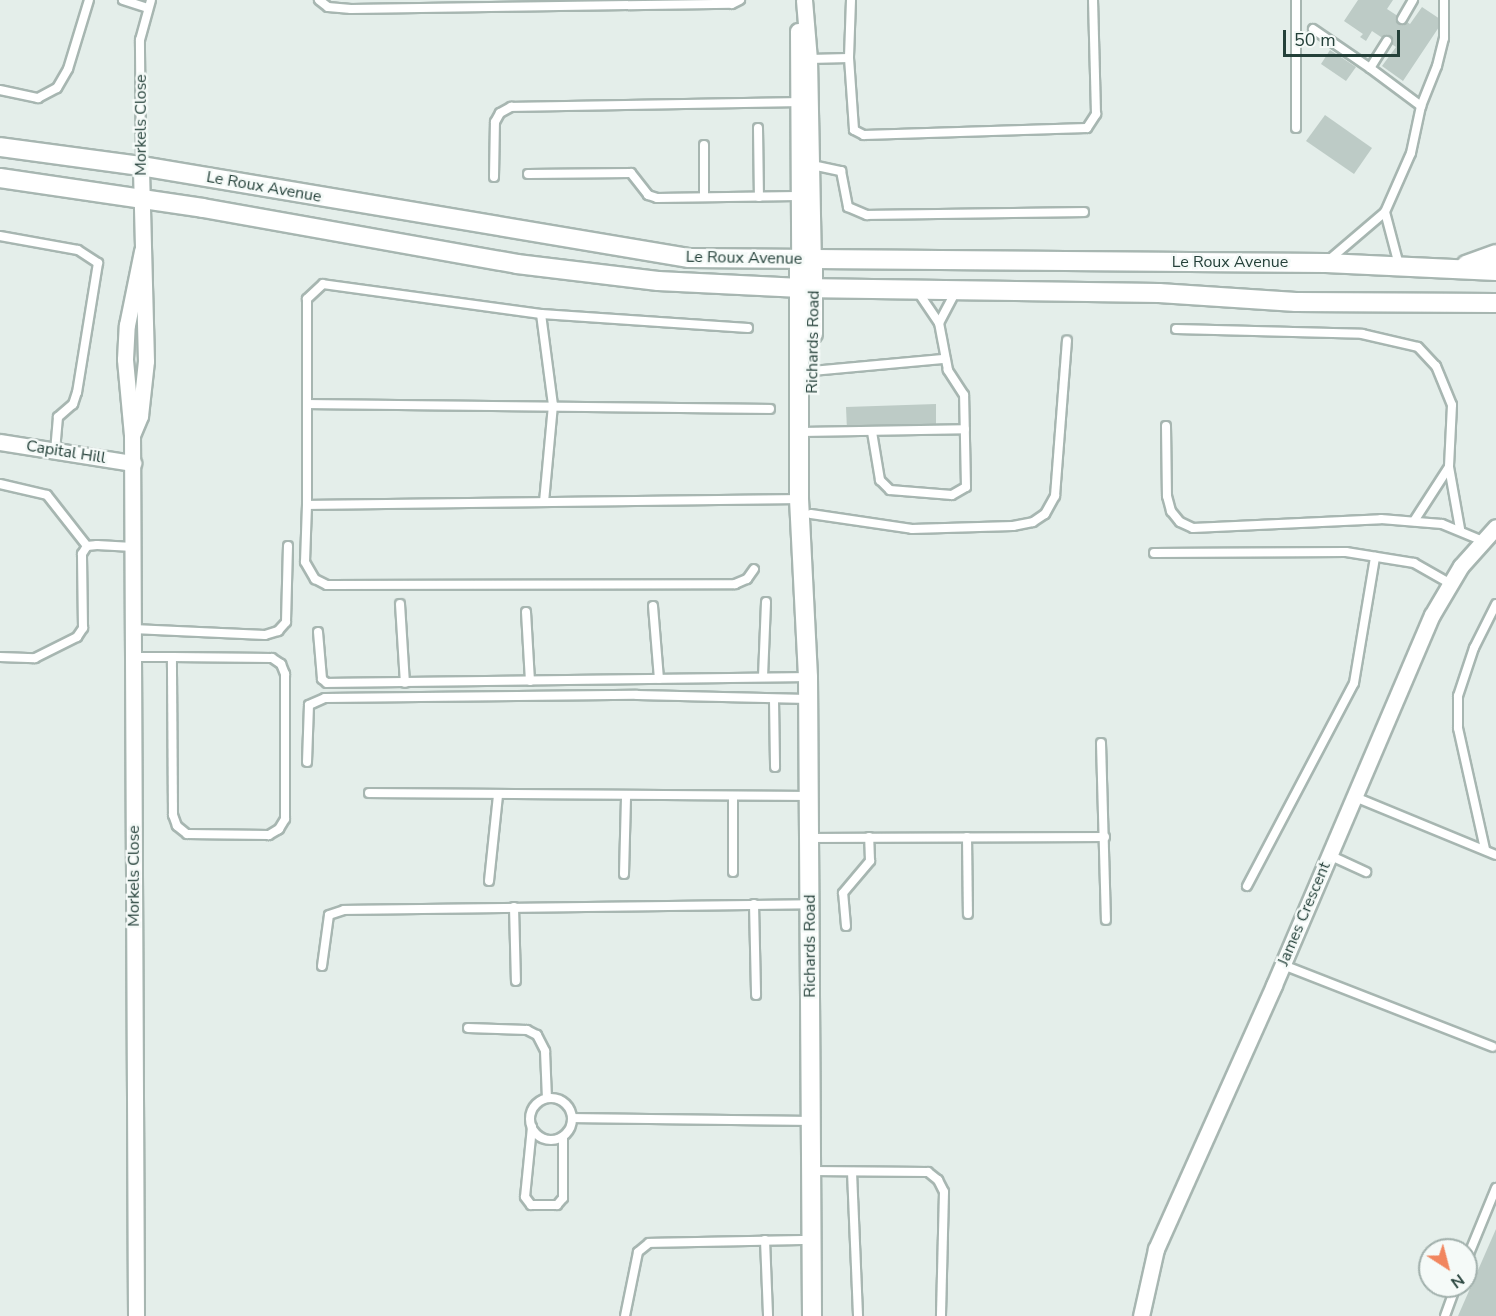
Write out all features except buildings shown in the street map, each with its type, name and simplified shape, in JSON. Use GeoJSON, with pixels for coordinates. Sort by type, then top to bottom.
{"type":"FeatureCollection","features":[{"type":"Feature","properties":{"kind":"main road","name":"Le Roux Avenue"},"geometry":{"type":"LineString","coordinates":[[0,147],[141,166],[689,258],[1326,262],[1441,271],[1496,271]]}},
{"type":"Feature","properties":{"kind":"main road","name":"Le Roux Avenue"},"geometry":{"type":"LineString","coordinates":[[0,178],[571,272],[807,288],[959,288],[1296,302],[1493,304]]}},
{"type":"Feature","properties":{"kind":"main road"},"geometry":{"type":"LineString","coordinates":[[1441,271],[1496,254]]}},
{"type":"Feature","properties":{"kind":"main road","name":"Richards Road"},"geometry":{"type":"LineString","coordinates":[[806,259],[812,371],[799,499],[805,575],[808,677],[812,1316]]}},
{"type":"Feature","properties":{"kind":"main road","name":"Richards Road"},"geometry":{"type":"LineString","coordinates":[[805,575],[811,514],[806,432],[807,288]]}},
{"type":"Feature","properties":{"kind":"street","name":"Richards Road"},"geometry":{"type":"LineString","coordinates":[[800,0],[798,196],[806,259]]}},
{"type":"Feature","properties":{"kind":"street","name":"Richards Road"},"geometry":{"type":"LineString","coordinates":[[804,0],[809,59],[812,165],[806,259]]}},
{"type":"Feature","properties":{"kind":"street","name":"Morkels Close"},"geometry":{"type":"LineString","coordinates":[[132,435],[140,416],[146,361],[141,166]]}},
{"type":"Feature","properties":{"kind":"street","name":"Morkels Close"},"geometry":{"type":"LineString","coordinates":[[136,1316],[132,435],[125,359],[127,325],[142,251]]}},
{"type":"Feature","properties":{"kind":"street","name":"Capital Hill"},"geometry":{"type":"LineString","coordinates":[[0,442],[132,463]]}},
{"type":"Feature","properties":{"kind":"street","name":"James Crescent"},"geometry":{"type":"LineString","coordinates":[[1141,1316],[1156,1249],[1283,965],[1449,583],[1496,526]]}},
{"type":"Feature","properties":{"kind":"lane"},"geometry":{"type":"LineString","coordinates":[[0,90],[38,98],[57,88],[68,69],[89,0]]}},
{"type":"Feature","properties":{"kind":"lane"},"geometry":{"type":"LineString","coordinates":[[123,0],[150,4]]}},
{"type":"Feature","properties":{"kind":"lane"},"geometry":{"type":"LineString","coordinates":[[319,0],[328,7],[351,9],[732,4],[740,0]]}},
{"type":"Feature","properties":{"kind":"lane"},"geometry":{"type":"LineString","coordinates":[[851,0],[849,58],[854,130],[859,135],[1087,128],[1096,114],[1093,0]]}},
{"type":"Feature","properties":{"kind":"lane"},"geometry":{"type":"LineString","coordinates":[[1296,0],[1296,128]]}},
{"type":"Feature","properties":{"kind":"lane"},"geometry":{"type":"LineString","coordinates":[[1402,19],[1413,0]]}},
{"type":"Feature","properties":{"kind":"lane"},"geometry":{"type":"LineString","coordinates":[[1326,262],[1385,212],[1411,153],[1421,106],[1444,38],[1444,0]]}},
{"type":"Feature","properties":{"kind":"lane","name":"Morkels Close"},"geometry":{"type":"LineString","coordinates":[[141,166],[140,39],[150,4]]}},
{"type":"Feature","properties":{"kind":"lane"},"geometry":{"type":"LineString","coordinates":[[1313,29],[1421,106]]}},
{"type":"Feature","properties":{"kind":"lane"},"geometry":{"type":"LineString","coordinates":[[1370,68],[1387,41]]}},
{"type":"Feature","properties":{"kind":"lane"},"geometry":{"type":"LineString","coordinates":[[809,59],[849,58]]}},
{"type":"Feature","properties":{"kind":"lane"},"geometry":{"type":"LineString","coordinates":[[494,177],[495,122],[500,113],[511,107],[799,102]]}},
{"type":"Feature","properties":{"kind":"lane"},"geometry":{"type":"LineString","coordinates":[[758,128],[759,197]]}},
{"type":"Feature","properties":{"kind":"lane"},"geometry":{"type":"LineString","coordinates":[[704,145],[704,197]]}},
{"type":"Feature","properties":{"kind":"lane"},"geometry":{"type":"LineString","coordinates":[[812,165],[842,171],[848,207],[867,215],[1084,212]]}},
{"type":"Feature","properties":{"kind":"lane"},"geometry":{"type":"LineString","coordinates":[[528,174],[631,172],[648,195],[798,196]]}},
{"type":"Feature","properties":{"kind":"lane"},"geometry":{"type":"LineString","coordinates":[[1385,212],[1399,267]]}},
{"type":"Feature","properties":{"kind":"lane"},"geometry":{"type":"LineString","coordinates":[[0,236],[78,249],[98,263],[77,392],[73,404],[58,417],[56,450]]}},
{"type":"Feature","properties":{"kind":"lane"},"geometry":{"type":"LineString","coordinates":[[748,328],[541,314],[322,284],[307,298],[308,404],[305,562],[315,579],[327,585],[735,584],[747,579],[754,568]]}},
{"type":"Feature","properties":{"kind":"lane"},"geometry":{"type":"LineString","coordinates":[[872,432],[880,480],[885,487],[895,492],[952,495],[962,493],[969,479],[964,395],[948,370],[939,323],[923,297],[912,288]]}},
{"type":"Feature","properties":{"kind":"lane"},"geometry":{"type":"LineString","coordinates":[[939,323],[959,288]]}},
{"type":"Feature","properties":{"kind":"lane"},"geometry":{"type":"LineString","coordinates":[[541,314],[553,405],[544,502]]}},
{"type":"Feature","properties":{"kind":"lane"},"geometry":{"type":"LineString","coordinates":[[1176,328],[1362,334],[1418,347],[1436,366],[1452,405],[1449,467],[1460,529]]}},
{"type":"Feature","properties":{"kind":"lane"},"geometry":{"type":"LineString","coordinates":[[811,514],[912,529],[1013,526],[1033,522],[1045,514],[1055,496],[1067,340]]}},
{"type":"Feature","properties":{"kind":"lane"},"geometry":{"type":"LineString","coordinates":[[812,371],[945,359]]}},
{"type":"Feature","properties":{"kind":"lane"},"geometry":{"type":"LineString","coordinates":[[308,404],[770,409]]}},
{"type":"Feature","properties":{"kind":"lane"},"geometry":{"type":"LineString","coordinates":[[1166,426],[1169,504],[1180,522],[1193,528],[1381,519],[1414,521],[1460,529],[1483,541]]}},
{"type":"Feature","properties":{"kind":"lane"},"geometry":{"type":"LineString","coordinates":[[806,432],[965,429]]}},
{"type":"Feature","properties":{"kind":"lane"},"geometry":{"type":"LineString","coordinates":[[1414,521],[1449,467]]}},
{"type":"Feature","properties":{"kind":"lane"},"geometry":{"type":"LineString","coordinates":[[0,484],[47,495],[87,546]]}},
{"type":"Feature","properties":{"kind":"lane"},"geometry":{"type":"LineString","coordinates":[[307,505],[799,499]]}},
{"type":"Feature","properties":{"kind":"lane"},"geometry":{"type":"LineString","coordinates":[[87,546],[133,547]]}},
{"type":"Feature","properties":{"kind":"lane"},"geometry":{"type":"LineString","coordinates":[[0,657],[35,658],[77,637],[83,628],[81,564],[87,546]]}},
{"type":"Feature","properties":{"kind":"lane"},"geometry":{"type":"LineString","coordinates":[[133,629],[265,635],[278,631],[286,622],[288,546]]}},
{"type":"Feature","properties":{"kind":"lane"},"geometry":{"type":"LineString","coordinates":[[1154,553],[1346,552],[1414,563],[1449,583]]}},
{"type":"Feature","properties":{"kind":"lane"},"geometry":{"type":"LineString","coordinates":[[1246,886],[1354,683],[1375,557]]}},
{"type":"Feature","properties":{"kind":"lane"},"geometry":{"type":"LineString","coordinates":[[763,677],[766,602]]}},
{"type":"Feature","properties":{"kind":"lane"},"geometry":{"type":"LineString","coordinates":[[400,604],[405,683]]}},
{"type":"Feature","properties":{"kind":"lane"},"geometry":{"type":"LineString","coordinates":[[1485,849],[1458,728],[1458,696],[1474,648],[1496,604]]}},
{"type":"Feature","properties":{"kind":"lane"},"geometry":{"type":"LineString","coordinates":[[653,606],[659,679]]}},
{"type":"Feature","properties":{"kind":"lane"},"geometry":{"type":"LineString","coordinates":[[526,612],[530,681]]}},
{"type":"Feature","properties":{"kind":"lane"},"geometry":{"type":"LineString","coordinates":[[318,632],[322,679],[327,683],[808,677]]}},
{"type":"Feature","properties":{"kind":"lane"},"geometry":{"type":"LineString","coordinates":[[133,657],[172,657],[272,658],[281,664],[285,674],[285,819],[279,829],[269,835],[187,834],[177,826],[173,815],[172,657]]}},
{"type":"Feature","properties":{"kind":"lane"},"geometry":{"type":"LineString","coordinates":[[307,762],[309,705],[325,698],[637,695],[808,699]]}},
{"type":"Feature","properties":{"kind":"lane"},"geometry":{"type":"LineString","coordinates":[[774,700],[775,767]]}},
{"type":"Feature","properties":{"kind":"lane"},"geometry":{"type":"LineString","coordinates":[[1101,743],[1106,920]]}},
{"type":"Feature","properties":{"kind":"lane"},"geometry":{"type":"LineString","coordinates":[[369,793],[809,796]]}},
{"type":"Feature","properties":{"kind":"lane"},"geometry":{"type":"LineString","coordinates":[[489,881],[498,795]]}},
{"type":"Feature","properties":{"kind":"lane"},"geometry":{"type":"LineString","coordinates":[[624,874],[627,796]]}},
{"type":"Feature","properties":{"kind":"lane"},"geometry":{"type":"LineString","coordinates":[[733,797],[733,872]]}},
{"type":"Feature","properties":{"kind":"lane"},"geometry":{"type":"LineString","coordinates":[[1355,797],[1383,812],[1496,855]]}},
{"type":"Feature","properties":{"kind":"lane"},"geometry":{"type":"LineString","coordinates":[[846,926],[843,893],[870,861],[869,837]]}},
{"type":"Feature","properties":{"kind":"lane"},"geometry":{"type":"LineString","coordinates":[[967,837],[968,914]]}},
{"type":"Feature","properties":{"kind":"lane"},"geometry":{"type":"LineString","coordinates":[[809,838],[1105,837]]}},
{"type":"Feature","properties":{"kind":"lane"},"geometry":{"type":"LineString","coordinates":[[1329,855],[1366,872]]}},
{"type":"Feature","properties":{"kind":"lane"},"geometry":{"type":"LineString","coordinates":[[754,904],[756,995]]}},
{"type":"Feature","properties":{"kind":"lane"},"geometry":{"type":"LineString","coordinates":[[322,966],[329,915],[336,911],[810,904]]}},
{"type":"Feature","properties":{"kind":"lane"},"geometry":{"type":"LineString","coordinates":[[514,908],[516,981]]}},
{"type":"Feature","properties":{"kind":"lane"},"geometry":{"type":"LineString","coordinates":[[1283,965],[1493,1047]]}},
{"type":"Feature","properties":{"kind":"lane"},"geometry":{"type":"LineString","coordinates":[[468,1028],[527,1030],[537,1035],[544,1042],[547,1098]]}},
{"type":"Feature","properties":{"kind":"lane"},"geometry":{"type":"LineString","coordinates":[[547,1098],[561,1100],[572,1118],[563,1137],[563,1198],[557,1205],[531,1205],[525,1197],[534,1106],[547,1098]]}},
{"type":"Feature","properties":{"kind":"lane"},"geometry":{"type":"LineString","coordinates":[[572,1118],[811,1121]]}},
{"type":"Feature","properties":{"kind":"lane"},"geometry":{"type":"LineString","coordinates":[[532,1127],[549,1140],[563,1137]]}},
{"type":"Feature","properties":{"kind":"lane"},"geometry":{"type":"LineString","coordinates":[[812,1171],[928,1172],[938,1180],[944,1192],[941,1316]]}},
{"type":"Feature","properties":{"kind":"lane"},"geometry":{"type":"LineString","coordinates":[[852,1172],[858,1316]]}},
{"type":"Feature","properties":{"kind":"lane"},"geometry":{"type":"LineString","coordinates":[[1476,1238],[1496,1188]]}},
{"type":"Feature","properties":{"kind":"lane"},"geometry":{"type":"LineString","coordinates":[[765,1240],[768,1316]]}},
{"type":"Feature","properties":{"kind":"lane"},"geometry":{"type":"LineString","coordinates":[[625,1316],[641,1246],[811,1240]]}},
{"type":"Feature","properties":{"kind":"lane"},"geometry":{"type":"LineString","coordinates":[[1445,1316],[1452,1298]]}}]}
